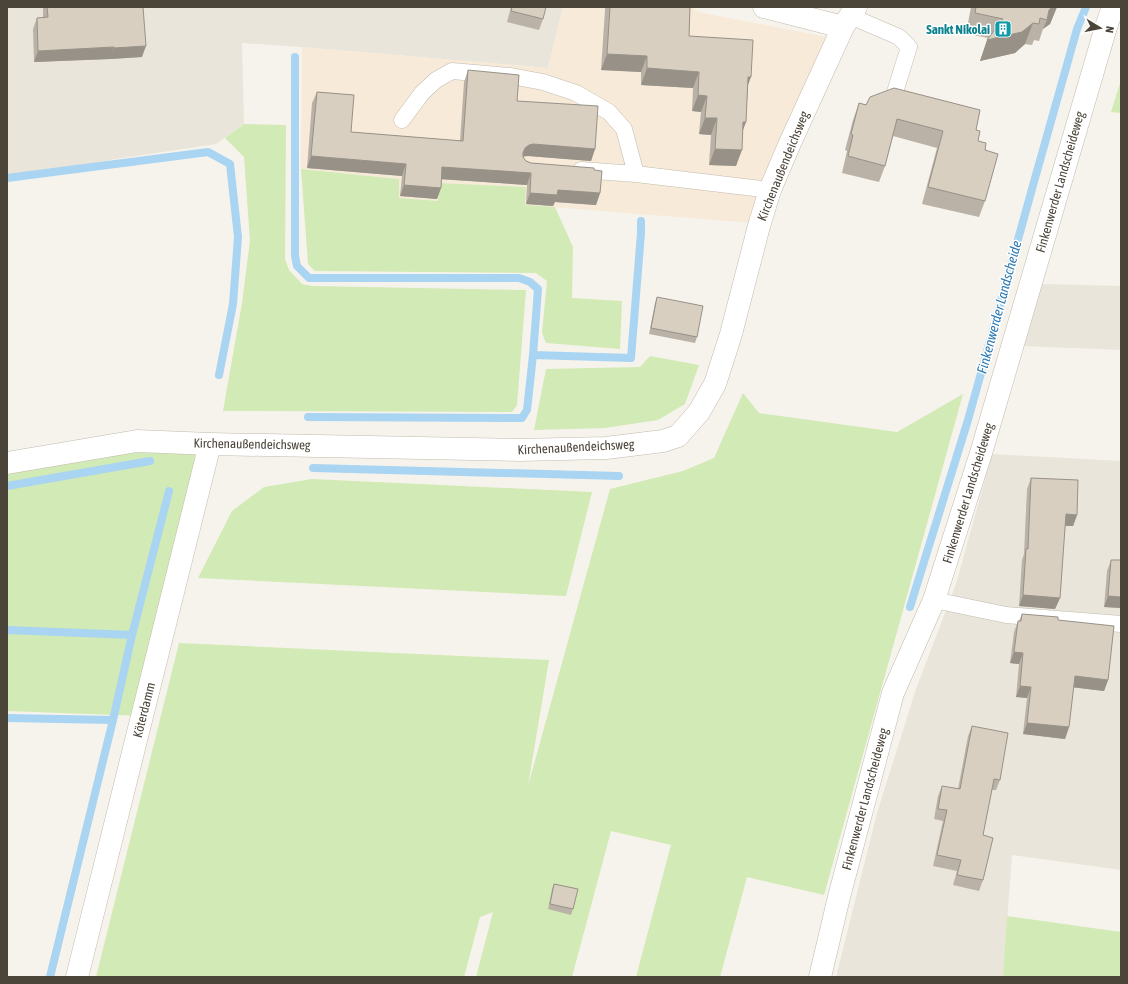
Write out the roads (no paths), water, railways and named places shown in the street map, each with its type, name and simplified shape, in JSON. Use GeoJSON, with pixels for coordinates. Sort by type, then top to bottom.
{"type":"FeatureCollection","features":[{"type":"Feature","properties":{"kind":"street"},"geometry":{"type":"LineString","coordinates":[[764,7],[850,17]]}},
{"type":"Feature","properties":{"kind":"street","name":"Finkenwerder Landscheideweg"},"geometry":{"type":"LineString","coordinates":[[820,977],[839,897],[893,693],[934,600],[981,453],[1113,7]]}},
{"type":"Feature","properties":{"kind":"street","name":"Kirchenaußendeichsweg"},"geometry":{"type":"LineString","coordinates":[[7,463],[137,441],[210,444],[520,450],[606,448],[663,441],[678,436],[699,412],[714,384],[731,334],[759,226],[770,190],[790,143],[850,17]]}},
{"type":"Feature","properties":{"kind":"street","name":"Köterdamm"},"geometry":{"type":"LineString","coordinates":[[77,977],[210,444]]}},
{"type":"Feature","properties":{"kind":"lane"},"geometry":{"type":"LineString","coordinates":[[850,17],[899,38],[909,47],[895,92]]}},
{"type":"Feature","properties":{"kind":"lane"},"geometry":{"type":"LineString","coordinates":[[402,120],[422,93],[436,80],[452,71],[512,76],[543,82],[576,93],[609,112],[624,129],[636,174]]}},
{"type":"Feature","properties":{"kind":"lane"},"geometry":{"type":"LineString","coordinates":[[566,168],[636,174],[770,190]]}},
{"type":"Feature","properties":{"kind":"lane"},"geometry":{"type":"LineString","coordinates":[[934,600],[1006,615],[1121,624]]}},
{"type":"Feature","properties":{"kind":"waterway","name":"Finkenwerder Landscheide"},"geometry":{"type":"LineString","coordinates":[[910,607],[968,420],[1077,29],[1086,7]]}},
{"type":"Feature","properties":{"kind":"waterway"},"geometry":{"type":"LineString","coordinates":[[295,57],[295,256],[297,266],[309,278],[519,278],[530,282],[538,289],[527,410],[522,418],[308,417]]}},
{"type":"Feature","properties":{"kind":"waterway"},"geometry":{"type":"LineString","coordinates":[[7,178],[208,152],[230,164],[238,237],[233,304],[219,375]]}},
{"type":"Feature","properties":{"kind":"waterway"},"geometry":{"type":"LineString","coordinates":[[533,355],[631,358],[641,221]]}},
{"type":"Feature","properties":{"kind":"waterway"},"geometry":{"type":"LineString","coordinates":[[7,486],[150,461]]}},
{"type":"Feature","properties":{"kind":"waterway"},"geometry":{"type":"LineString","coordinates":[[313,468],[619,476]]}},
{"type":"Feature","properties":{"kind":"waterway"},"geometry":{"type":"LineString","coordinates":[[50,977],[113,720],[132,635],[169,491]]}},
{"type":"Feature","properties":{"kind":"waterway"},"geometry":{"type":"LineString","coordinates":[[7,630],[132,635]]}},
{"type":"Feature","properties":{"kind":"waterway"},"geometry":{"type":"LineString","coordinates":[[7,718],[113,720]]}},
{"type":"Feature","properties":{"kind":"place","name":"Sankt Nikolai"},"geometry":{"type":"Point","coordinates":[1003,29]}}]}
